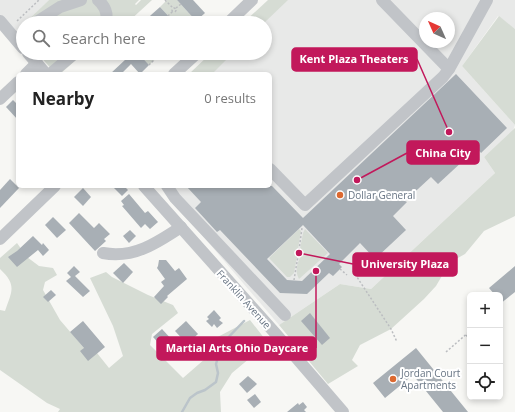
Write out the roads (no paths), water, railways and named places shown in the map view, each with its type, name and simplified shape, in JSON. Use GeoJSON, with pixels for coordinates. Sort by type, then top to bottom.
{"type":"FeatureCollection","features":[{"type":"Feature","properties":{"kind":"street"},"geometry":{"type":"LineString","coordinates":[[46,16],[60,7],[81,0]]}},
{"type":"Feature","properties":{"kind":"street"},"geometry":{"type":"LineString","coordinates":[[98,0],[103,4],[107,16]]}},
{"type":"Feature","properties":{"kind":"street"},"geometry":{"type":"LineString","coordinates":[[235,16],[252,0]]}},
{"type":"Feature","properties":{"kind":"street"},"geometry":{"type":"LineString","coordinates":[[272,171],[305,205],[437,83],[449,69],[487,0]]}},
{"type":"Feature","properties":{"kind":"street"},"geometry":{"type":"LineString","coordinates":[[387,2],[449,69]]}},
{"type":"Feature","properties":{"kind":"street"},"geometry":{"type":"LineString","coordinates":[[0,21],[16,35]]}},
{"type":"Feature","properties":{"kind":"street"},"geometry":{"type":"LineString","coordinates":[[34,60],[44,72]]}},
{"type":"Feature","properties":{"kind":"street"},"geometry":{"type":"LineString","coordinates":[[52,72],[67,60]]}},
{"type":"Feature","properties":{"kind":"street"},"geometry":{"type":"LineString","coordinates":[[177,72],[190,60]]}},
{"type":"Feature","properties":{"kind":"street"},"geometry":{"type":"LineString","coordinates":[[28,72],[37,63]]}},
{"type":"Feature","properties":{"kind":"street"},"geometry":{"type":"LineString","coordinates":[[0,99],[16,84]]}},
{"type":"Feature","properties":{"kind":"street"},"geometry":{"type":"LineString","coordinates":[[0,239],[53,188]]}},
{"type":"Feature","properties":{"kind":"street","name":"Franklin Avenue"},"geometry":{"type":"LineString","coordinates":[[146,188],[343,412]]}},
{"type":"Feature","properties":{"kind":"street"},"geometry":{"type":"LineString","coordinates":[[168,188],[175,198],[285,315]]}},
{"type":"Feature","properties":{"kind":"street"},"geometry":{"type":"LineString","coordinates":[[103,253],[114,255],[136,252],[153,245],[181,227]]}},
{"type":"Feature","properties":{"kind":"waterway"},"geometry":{"type":"LineString","coordinates":[[182,412],[190,398],[216,382],[218,373],[216,364],[222,344],[244,321]]}},
{"type":"Feature","properties":{"kind":"place","name":"Kent Plaza Theaters"},"geometry":{"type":"Point","coordinates":[449,132]}},
{"type":"Feature","properties":{"kind":"place","name":"China City"},"geometry":{"type":"Point","coordinates":[357,180]}},
{"type":"Feature","properties":{"kind":"place","name":"Dollar General"},"geometry":{"type":"Point","coordinates":[340,195]}},
{"type":"Feature","properties":{"kind":"place","name":"University Plaza"},"geometry":{"type":"Point","coordinates":[299,253]}},
{"type":"Feature","properties":{"kind":"place","name":"Martial Arts Ohio Daycare"},"geometry":{"type":"Point","coordinates":[316,271]}},
{"type":"Feature","properties":{"kind":"place","name":"Jordan Court Apartments"},"geometry":{"type":"Point","coordinates":[393,379]}}]}
